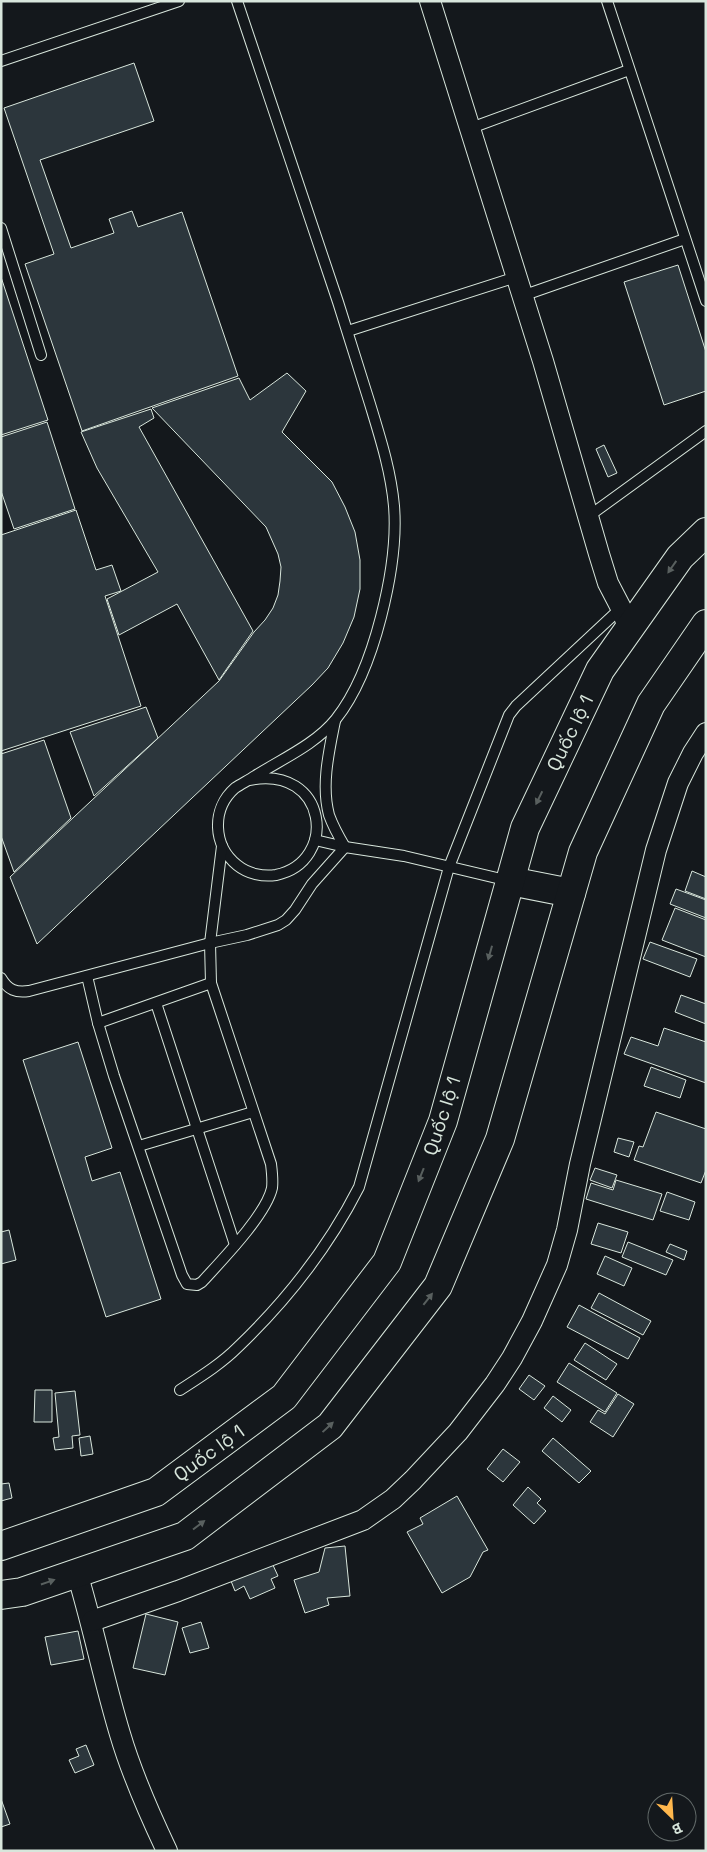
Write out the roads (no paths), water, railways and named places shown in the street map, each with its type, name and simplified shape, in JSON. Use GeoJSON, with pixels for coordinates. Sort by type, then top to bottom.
{"type":"FeatureCollection","features":[{"type":"Feature","properties":{"kind":"highway","name":"Quốc lộ 1"},"geometry":{"type":"LineString","coordinates":[[1,1546],[156,1492],[284,1397],[386,1262],[443,1120],[525,828],[625,619],[680,557],[706,532]]}},
{"type":"Feature","properties":{"kind":"highway"},"geometry":{"type":"LineString","coordinates":[[1,1595],[22,1592],[185,1536],[330,1426],[438,1286],[500,1139],[583,852],[651,704],[706,624]]}},
{"type":"Feature","properties":{"kind":"highway"},"geometry":{"type":"LineString","coordinates":[[510,881],[571,893]]}},
{"type":"Feature","properties":{"kind":"street"},"geometry":{"type":"LineString","coordinates":[[430,1],[544,362],[608,583],[625,619]]}},
{"type":"Feature","properties":{"kind":"street"},"geometry":{"type":"LineString","coordinates":[[92,1621],[178,1591],[363,1520],[393,1499],[413,1480],[458,1432],[495,1384],[532,1321],[556,1265],[566,1230],[580,1164],[656,850],[678,783],[693,753],[706,733]]}},
{"type":"Feature","properties":{"kind":"street"},"geometry":{"type":"LineString","coordinates":[[77,1573],[92,1621],[120,1733],[146,1805],[167,1851]]}},
{"type":"Feature","properties":{"kind":"lane"},"geometry":{"type":"LineString","coordinates":[[1,61],[179,1]]}},
{"type":"Feature","properties":{"kind":"lane"},"geometry":{"type":"LineString","coordinates":[[237,1],[348,331],[390,474],[394,508],[394,541],[389,581],[369,657],[351,697],[335,721],[303,747],[235,788],[225,800],[219,815],[218,831],[222,846],[230,860],[243,869],[258,875],[274,875],[289,871],[302,861],[312,848],[315,840],[317,832],[316,815],[309,799],[298,787],[282,778],[265,777],[249,780]]}},
{"type":"Feature","properties":{"kind":"lane"},"geometry":{"type":"LineString","coordinates":[[607,1],[706,301]]}},
{"type":"Feature","properties":{"kind":"lane"},"geometry":{"type":"LineString","coordinates":[[471,128],[629,70]]}},
{"type":"Feature","properties":{"kind":"lane"},"geometry":{"type":"LineString","coordinates":[[1,228],[41,355]]}},
{"type":"Feature","properties":{"kind":"lane"},"geometry":{"type":"LineString","coordinates":[[522,296],[685,239]]}},
{"type":"Feature","properties":{"kind":"lane"},"geometry":{"type":"LineString","coordinates":[[348,331],[516,277]]}},
{"type":"Feature","properties":{"kind":"lane"},"geometry":{"type":"LineString","coordinates":[[589,516],[706,431]]}},
{"type":"Feature","properties":{"kind":"lane"},"geometry":{"type":"LineString","coordinates":[[180,1390],[212,1369],[237,1348],[267,1316],[342,1220],[359,1187],[449,866],[509,715],[516,706],[625,619]]}},
{"type":"Feature","properties":{"kind":"lane"},"geometry":{"type":"LineString","coordinates":[[335,721],[326,773],[326,803],[330,817],[345,847]]}},
{"type":"Feature","properties":{"kind":"lane"},"geometry":{"type":"LineString","coordinates":[[315,840],[345,847],[404,856],[510,881]]}},
{"type":"Feature","properties":{"kind":"lane"},"geometry":{"type":"LineString","coordinates":[[87,976],[98,1023],[114,1076],[182,1275],[187,1284],[197,1285],[202,1282],[235,1245],[262,1209],[269,1197],[272,1186],[271,1164],[211,983],[210,943],[222,846]]}},
{"type":"Feature","properties":{"kind":"lane"},"geometry":{"type":"LineString","coordinates":[[1,978],[9,988],[21,992],[266,930],[286,920],[324,869],[345,847]]}},
{"type":"Feature","properties":{"kind":"lane"},"geometry":{"type":"LineString","coordinates":[[98,1023],[211,983]]}},
{"type":"Feature","properties":{"kind":"lane"},"geometry":{"type":"LineString","coordinates":[[156,1003],[235,1245]]}},
{"type":"Feature","properties":{"kind":"lane"},"geometry":{"type":"LineString","coordinates":[[139,1146],[253,1112]]}}]}
